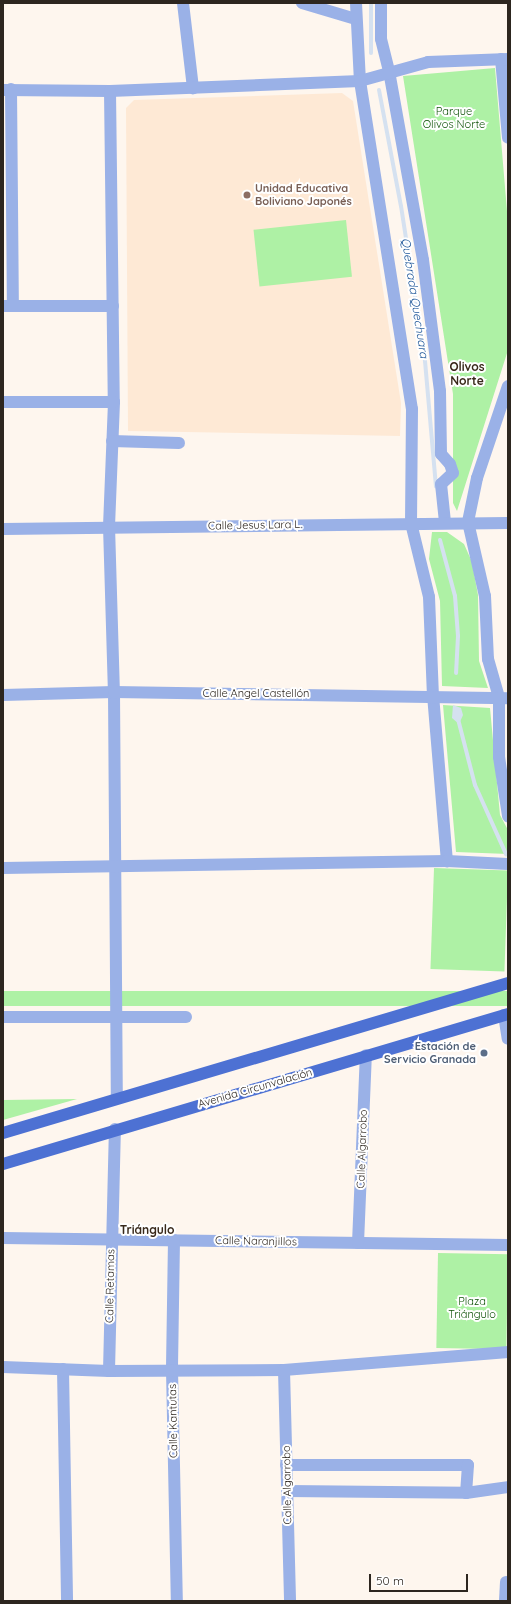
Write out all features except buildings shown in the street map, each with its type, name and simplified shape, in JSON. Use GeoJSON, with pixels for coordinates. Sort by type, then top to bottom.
{"type":"FeatureCollection","features":[{"type":"Feature","properties":{"kind":"main road"},"geometry":{"type":"LineString","coordinates":[[3,1134],[117,1098],[508,983]]}},
{"type":"Feature","properties":{"kind":"main road","name":"Avenida Circunvalación"},"geometry":{"type":"LineString","coordinates":[[3,1164],[116,1129],[506,1014]]}},
{"type":"Feature","properties":{"kind":"street"},"geometry":{"type":"LineString","coordinates":[[183,3],[193,88]]}},
{"type":"Feature","properties":{"kind":"street"},"geometry":{"type":"LineString","coordinates":[[302,3],[356,19]]}},
{"type":"Feature","properties":{"kind":"street"},"geometry":{"type":"LineString","coordinates":[[356,3],[360,81],[412,409],[411,523],[429,597],[433,695],[448,861]]}},
{"type":"Feature","properties":{"kind":"street"},"geometry":{"type":"LineString","coordinates":[[381,3],[380,39],[389,71],[423,260],[440,392],[441,454],[450,464],[453,473],[441,484],[445,523]]}},
{"type":"Feature","properties":{"kind":"street"},"geometry":{"type":"LineString","coordinates":[[113,306],[8,305],[7,90],[110,91],[360,81],[389,71],[428,62],[504,59],[508,138]]}},
{"type":"Feature","properties":{"kind":"street"},"geometry":{"type":"LineString","coordinates":[[110,91],[114,402],[109,526],[114,692],[114,867],[117,1098]]}},
{"type":"Feature","properties":{"kind":"street"},"geometry":{"type":"LineString","coordinates":[[508,386],[477,478],[468,522],[485,596],[488,659],[503,698],[499,757],[508,816]]}},
{"type":"Feature","properties":{"kind":"street"},"geometry":{"type":"LineString","coordinates":[[3,402],[114,402]]}},
{"type":"Feature","properties":{"kind":"street"},"geometry":{"type":"LineString","coordinates":[[112,441],[179,443]]}},
{"type":"Feature","properties":{"kind":"street","name":"Calle Jesus Lara L."},"geometry":{"type":"LineString","coordinates":[[3,529],[109,526],[468,522],[508,523]]}},
{"type":"Feature","properties":{"kind":"street","name":"Calle Angel Castellón"},"geometry":{"type":"LineString","coordinates":[[3,695],[114,692],[433,695],[503,698]]}},
{"type":"Feature","properties":{"kind":"street"},"geometry":{"type":"LineString","coordinates":[[3,868],[448,861],[508,864]]}},
{"type":"Feature","properties":{"kind":"street"},"geometry":{"type":"LineString","coordinates":[[506,1014],[508,1039]]}},
{"type":"Feature","properties":{"kind":"street"},"geometry":{"type":"LineString","coordinates":[[3,1017],[186,1017]]}},
{"type":"Feature","properties":{"kind":"street","name":"Calle Algarrobo"},"geometry":{"type":"LineString","coordinates":[[358,1243],[366,1055]]}},
{"type":"Feature","properties":{"kind":"street","name":"Calle Retamas"},"geometry":{"type":"LineString","coordinates":[[108,1371],[111,1239],[116,1129]]}},
{"type":"Feature","properties":{"kind":"street","name":"Calle Naranjillos"},"geometry":{"type":"LineString","coordinates":[[3,1238],[508,1245]]}},
{"type":"Feature","properties":{"kind":"street","name":"Calle Kantutas"},"geometry":{"type":"LineString","coordinates":[[174,1240],[172,1370],[177,1601]]}},
{"type":"Feature","properties":{"kind":"street"},"geometry":{"type":"LineString","coordinates":[[3,1367],[108,1371],[284,1370],[508,1352]]}},
{"type":"Feature","properties":{"kind":"street"},"geometry":{"type":"LineString","coordinates":[[63,1370],[67,1601]]}},
{"type":"Feature","properties":{"kind":"street","name":"Calle Algarrobo"},"geometry":{"type":"LineString","coordinates":[[284,1370],[290,1601]]}},
{"type":"Feature","properties":{"kind":"street"},"geometry":{"type":"LineString","coordinates":[[286,1466],[468,1465],[466,1493]]}},
{"type":"Feature","properties":{"kind":"street"},"geometry":{"type":"LineString","coordinates":[[287,1491],[466,1493],[508,1487]]}},
{"type":"Feature","properties":{"kind":"street"},"geometry":{"type":"LineString","coordinates":[[505,1601],[506,1582]]}},
{"type":"Feature","properties":{"kind":"shaded area","name":"Unidad Educativa Boliviano Japonés"},"geometry":{"type":"Polygon","coordinates":[[[342,93],[353,101],[401,403],[400,436],[128,431],[126,108],[134,100],[342,93]]]}},
{"type":"Feature","properties":{"kind":"green space","name":"Parque Olivos Norte"},"geometry":{"type":"Polygon","coordinates":[[[495,68],[508,223],[508,350],[457,511],[453,503],[453,394],[403,76],[495,68]]]}},
{"type":"Feature","properties":{"kind":"green space"},"geometry":{"type":"Polygon","coordinates":[[[346,220],[352,277],[259,286],[254,230],[346,220]]]}},
{"type":"Feature","properties":{"kind":"green space"},"geometry":{"type":"Polygon","coordinates":[[[432,532],[447,532],[464,544],[472,562],[478,595],[479,661],[488,688],[442,686],[440,601],[429,559],[432,532]]]}},
{"type":"Feature","properties":{"kind":"green space"},"geometry":{"type":"Polygon","coordinates":[[[443,705],[490,708],[500,815],[508,830],[508,854],[456,852],[443,705]]]}},
{"type":"Feature","properties":{"kind":"green space"},"geometry":{"type":"Polygon","coordinates":[[[434,868],[508,871],[504,972],[430,969],[434,868]]]}},
{"type":"Feature","properties":{"kind":"green space"},"geometry":{"type":"Polygon","coordinates":[[[3,991],[508,991],[508,1006],[3,1006],[3,991]]]}},
{"type":"Feature","properties":{"kind":"green space"},"geometry":{"type":"Polygon","coordinates":[[[77,1099],[3,1120],[3,1100],[77,1099]]]}},
{"type":"Feature","properties":{"kind":"green space","name":"Plaza Triángulo"},"geometry":{"type":"Polygon","coordinates":[[[438,1253],[508,1254],[506,1349],[436,1348],[438,1253]]]}},
{"type":"Feature","properties":{"kind":"water"},"geometry":{"type":"Polygon","coordinates":[[[453,705],[461,708],[463,715],[459,724],[452,718],[453,705]]]}},
{"type":"Feature","properties":{"kind":"waterway","name":"Quebrada Quechuara"},"geometry":{"type":"LineString","coordinates":[[371,3],[371,53]]}},
{"type":"Feature","properties":{"kind":"waterway","name":"Quebrada Quechuara"},"geometry":{"type":"LineString","coordinates":[[379,90],[401,206],[425,361],[436,487]]}},
{"type":"Feature","properties":{"kind":"waterway","name":"Quebrada Quechuara"},"geometry":{"type":"LineString","coordinates":[[440,540],[455,596],[458,636],[456,673]]}},
{"type":"Feature","properties":{"kind":"waterway","name":"Quebrada Quechuara"},"geometry":{"type":"LineString","coordinates":[[458,719],[475,785],[506,854]]}},
{"type":"Feature","properties":{"kind":"place","name":"Unidad Educativa Boliviano Japonés"},"geometry":{"type":"Point","coordinates":[247,195]}},
{"type":"Feature","properties":{"kind":"place","name":"Estación de Servicio Granada"},"geometry":{"type":"Point","coordinates":[484,1053]}},
{"type":"Feature","properties":{"kind":"district","name":"Olivos Norte"},"geometry":{"type":"Point","coordinates":[467,374]}},
{"type":"Feature","properties":{"kind":"district","name":"Triángulo"},"geometry":{"type":"Point","coordinates":[147,1230]}}]}
